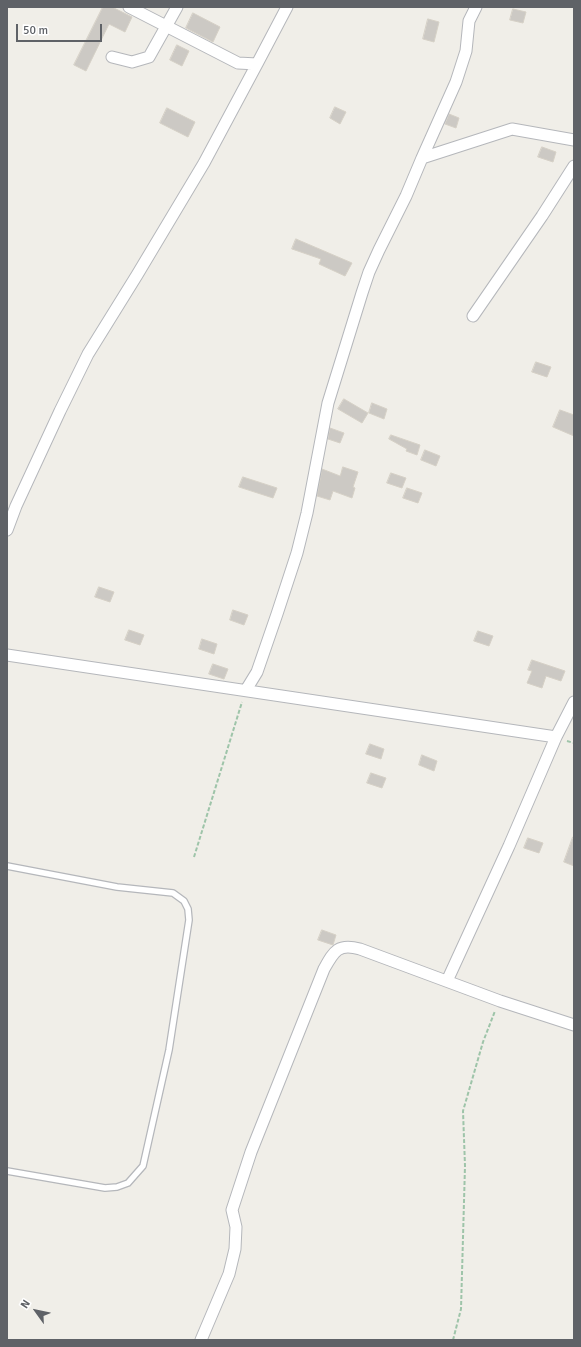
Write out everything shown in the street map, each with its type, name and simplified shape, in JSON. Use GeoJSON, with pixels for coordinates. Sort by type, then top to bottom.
{"type":"FeatureCollection","features":[{"type":"Feature","properties":{"kind":"street"},"geometry":{"type":"LineString","coordinates":[[129,7],[238,63],[257,64]]}},
{"type":"Feature","properties":{"kind":"street"},"geometry":{"type":"LineString","coordinates":[[112,58],[132,62],[149,57],[177,7]]}},
{"type":"Feature","properties":{"kind":"street"},"geometry":{"type":"LineString","coordinates":[[7,530],[16,506],[44,445],[88,354],[204,163],[287,7]]}},
{"type":"Feature","properties":{"kind":"street"},"geometry":{"type":"LineString","coordinates":[[246,690],[256,672],[297,553],[307,513],[328,402],[362,293],[372,266],[406,196],[456,82],[466,51],[469,21],[476,7]]}},
{"type":"Feature","properties":{"kind":"street"},"geometry":{"type":"LineString","coordinates":[[422,158],[512,129],[574,140]]}},
{"type":"Feature","properties":{"kind":"street"},"geometry":{"type":"LineString","coordinates":[[473,316],[542,216],[574,166]]}},
{"type":"Feature","properties":{"kind":"street"},"geometry":{"type":"LineString","coordinates":[[7,655],[556,737]]}},
{"type":"Feature","properties":{"kind":"street"},"geometry":{"type":"LineString","coordinates":[[447,981],[509,846],[556,737],[574,702]]}},
{"type":"Feature","properties":{"kind":"street"},"geometry":{"type":"LineString","coordinates":[[201,1340],[229,1274],[235,1249],[236,1226],[232,1210],[251,1152],[324,969],[332,954],[341,947],[350,946],[500,1001],[574,1025]]}},
{"type":"Feature","properties":{"kind":"lane"},"geometry":{"type":"LineString","coordinates":[[7,866],[117,887],[173,893],[184,901],[188,910],[189,920],[169,1050],[143,1166],[128,1183],[118,1187],[105,1188],[7,1171]]}},
{"type":"Feature","properties":{"kind":"path"},"geometry":{"type":"LineString","coordinates":[[194,857],[246,690]]}},
{"type":"Feature","properties":{"kind":"path"},"geometry":{"type":"LineString","coordinates":[[453,1340],[461,1309],[465,1166],[463,1111],[482,1042],[500,1001]]}},
{"type":"Feature","properties":{"kind":"building"},"geometry":{"type":"Polygon","coordinates":[[[103,7],[112,7],[132,17],[125,32],[109,24],[86,71],[74,65],[103,7]]]}},
{"type":"Feature","properties":{"kind":"building"},"geometry":{"type":"Polygon","coordinates":[[[513,9],[526,12],[523,23],[510,20],[513,9]]]}},
{"type":"Feature","properties":{"kind":"building"},"geometry":{"type":"Polygon","coordinates":[[[193,13],[220,27],[213,42],[186,28],[193,13]]]}},
{"type":"Feature","properties":{"kind":"building"},"geometry":{"type":"Polygon","coordinates":[[[428,19],[439,22],[434,42],[423,39],[428,19]]]}},
{"type":"Feature","properties":{"kind":"building"},"geometry":{"type":"Polygon","coordinates":[[[177,45],[189,51],[182,66],[170,60],[177,45]]]}},
{"type":"Feature","properties":{"kind":"building"},"geometry":{"type":"Polygon","coordinates":[[[335,107],[346,112],[340,124],[330,118],[335,107]]]}},
{"type":"Feature","properties":{"kind":"building"},"geometry":{"type":"Polygon","coordinates":[[[167,108],[195,122],[188,137],[160,123],[167,108]]]}},
{"type":"Feature","properties":{"kind":"building"},"geometry":{"type":"Polygon","coordinates":[[[449,114],[459,118],[456,128],[445,124],[449,114]]]}},
{"type":"Feature","properties":{"kind":"building"},"geometry":{"type":"Polygon","coordinates":[[[542,147],[556,152],[553,162],[538,157],[542,147]]]}},
{"type":"Feature","properties":{"kind":"building"},"geometry":{"type":"Polygon","coordinates":[[[296,239],[352,263],[345,276],[319,264],[321,259],[292,249],[296,239]]]}},
{"type":"Feature","properties":{"kind":"building"},"geometry":{"type":"Polygon","coordinates":[[[536,362],[551,367],[547,377],[532,372],[536,362]]]}},
{"type":"Feature","properties":{"kind":"building"},"geometry":{"type":"Polygon","coordinates":[[[344,399],[368,413],[362,423],[338,409],[344,399]]]}},
{"type":"Feature","properties":{"kind":"building"},"geometry":{"type":"Polygon","coordinates":[[[372,403],[387,409],[384,419],[369,413],[372,403]]]}},
{"type":"Feature","properties":{"kind":"building"},"geometry":{"type":"Polygon","coordinates":[[[560,410],[574,415],[574,436],[553,427],[560,410]]]}},
{"type":"Feature","properties":{"kind":"building"},"geometry":{"type":"Polygon","coordinates":[[[330,428],[344,433],[340,443],[328,439],[330,428]]]}},
{"type":"Feature","properties":{"kind":"building"},"geometry":{"type":"Polygon","coordinates":[[[391,435],[420,445],[417,455],[406,451],[407,449],[389,439],[391,435]]]}},
{"type":"Feature","properties":{"kind":"building"},"geometry":{"type":"Polygon","coordinates":[[[425,450],[440,456],[436,466],[421,460],[425,450]]]}},
{"type":"Feature","properties":{"kind":"building"},"geometry":{"type":"Polygon","coordinates":[[[343,467],[358,472],[353,487],[355,488],[352,498],[333,491],[330,500],[317,496],[322,469],[340,476],[343,467]]]}},
{"type":"Feature","properties":{"kind":"building"},"geometry":{"type":"Polygon","coordinates":[[[391,473],[406,478],[402,488],[387,483],[391,473]]]}},
{"type":"Feature","properties":{"kind":"building"},"geometry":{"type":"Polygon","coordinates":[[[243,477],[277,488],[273,498],[239,487],[243,477]]]}},
{"type":"Feature","properties":{"kind":"building"},"geometry":{"type":"Polygon","coordinates":[[[407,488],[422,493],[418,503],[403,498],[407,488]]]}},
{"type":"Feature","properties":{"kind":"building"},"geometry":{"type":"Polygon","coordinates":[[[99,587],[114,592],[110,602],[95,597],[99,587]]]}},
{"type":"Feature","properties":{"kind":"building"},"geometry":{"type":"Polygon","coordinates":[[[233,610],[248,615],[244,625],[230,620],[233,610]]]}},
{"type":"Feature","properties":{"kind":"building"},"geometry":{"type":"Polygon","coordinates":[[[129,630],[144,635],[140,645],[125,640],[129,630]]]}},
{"type":"Feature","properties":{"kind":"building"},"geometry":{"type":"Polygon","coordinates":[[[478,631],[493,636],[489,646],[474,641],[478,631]]]}},
{"type":"Feature","properties":{"kind":"building"},"geometry":{"type":"Polygon","coordinates":[[[202,639],[217,644],[214,654],[199,649],[202,639]]]}},
{"type":"Feature","properties":{"kind":"building"},"geometry":{"type":"Polygon","coordinates":[[[532,660],[565,671],[561,681],[546,676],[542,688],[527,683],[532,671],[528,670],[532,660]]]}},
{"type":"Feature","properties":{"kind":"building"},"geometry":{"type":"Polygon","coordinates":[[[213,664],[228,669],[224,679],[209,674],[213,664]]]}},
{"type":"Feature","properties":{"kind":"building"},"geometry":{"type":"Polygon","coordinates":[[[370,744],[384,749],[381,759],[366,754],[370,744]]]}},
{"type":"Feature","properties":{"kind":"building"},"geometry":{"type":"Polygon","coordinates":[[[422,755],[437,761],[434,771],[419,765],[422,755]]]}},
{"type":"Feature","properties":{"kind":"building"},"geometry":{"type":"Polygon","coordinates":[[[371,773],[386,778],[382,788],[367,783],[371,773]]]}},
{"type":"Feature","properties":{"kind":"building"},"geometry":{"type":"Polygon","coordinates":[[[574,837],[574,866],[564,862],[574,837]]]}},
{"type":"Feature","properties":{"kind":"building"},"geometry":{"type":"Polygon","coordinates":[[[528,838],[543,843],[539,853],[524,848],[528,838]]]}},
{"type":"Feature","properties":{"kind":"building"},"geometry":{"type":"Polygon","coordinates":[[[322,930],[336,935],[333,945],[318,940],[322,930]]]}}]}
